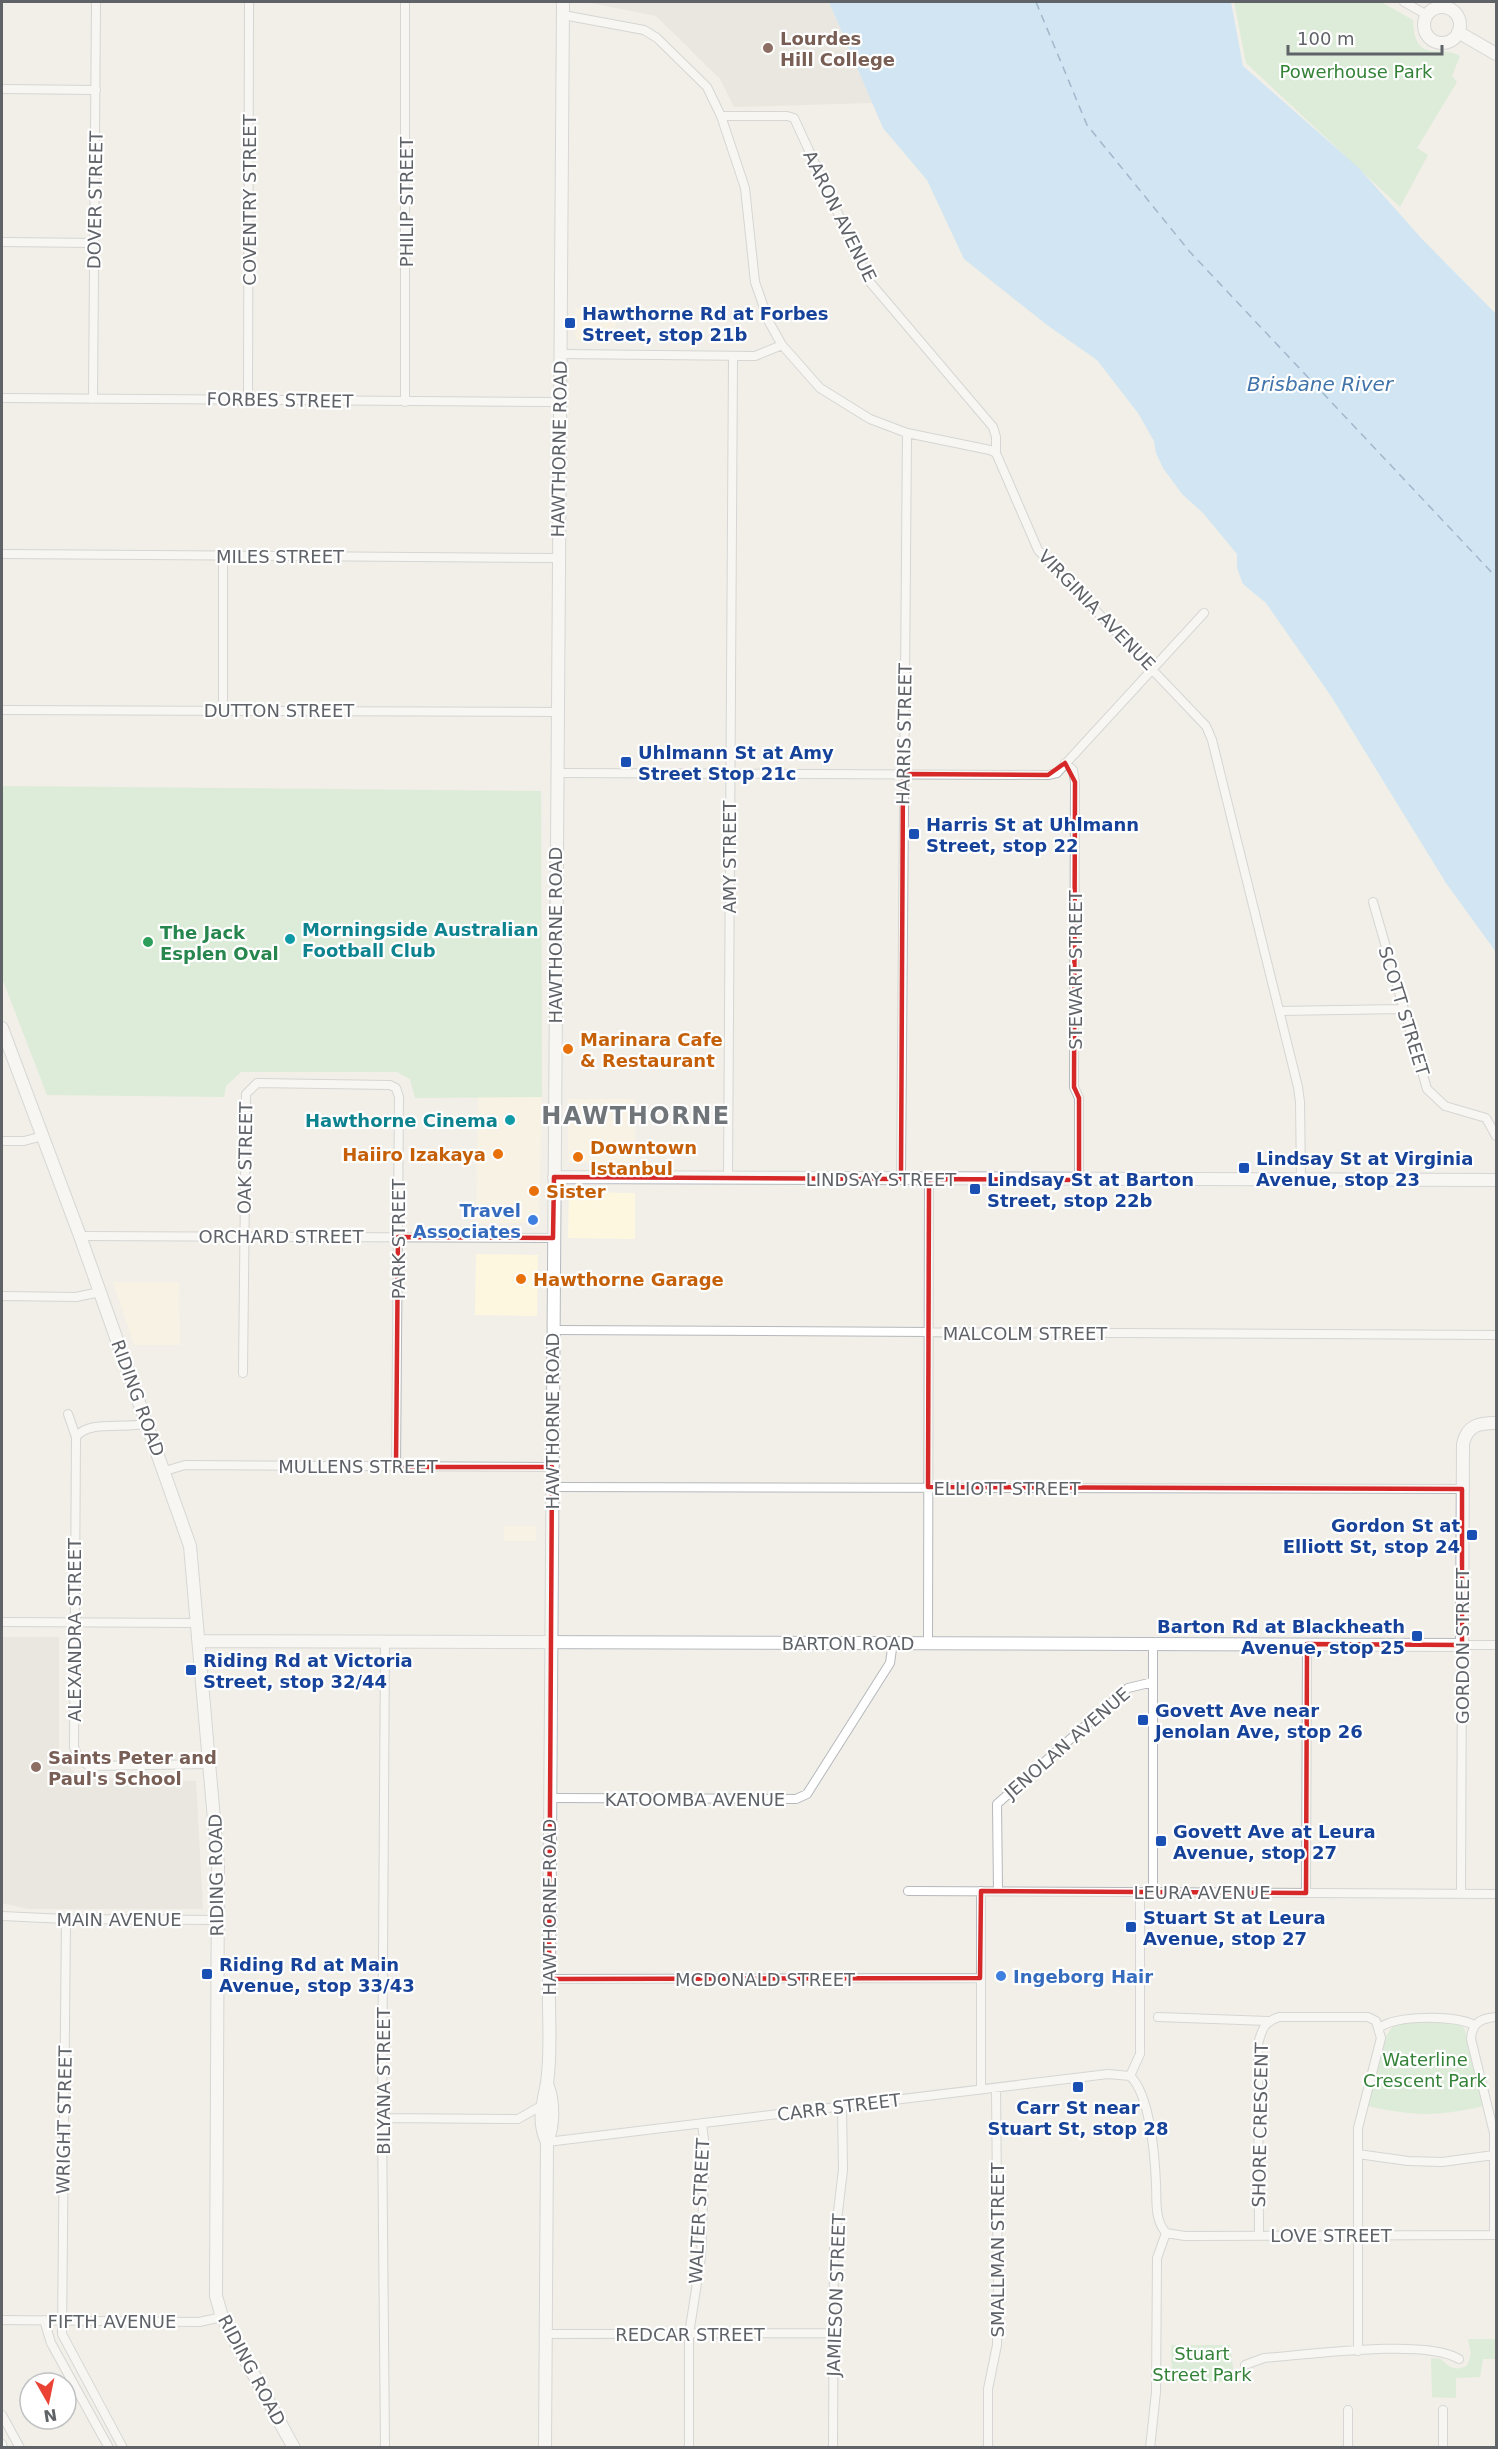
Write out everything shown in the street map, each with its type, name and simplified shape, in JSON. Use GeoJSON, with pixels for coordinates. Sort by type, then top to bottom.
{"type":"FeatureCollection","features":[{"type":"Feature","properties":{"kind":"street","name":"DOVER STREET"},"geometry":{"type":"LineString","coordinates":[[93,399],[96,2]]}},
{"type":"Feature","properties":{"kind":"street","name":"COVENTRY STREET"},"geometry":{"type":"LineString","coordinates":[[248,399],[249,2]]}},
{"type":"Feature","properties":{"kind":"street","name":"PHILIP STREET"},"geometry":{"type":"LineString","coordinates":[[405,2],[405,402]]}},
{"type":"Feature","properties":{"kind":"street","name":"HAWTHORNE ROAD"},"geometry":{"type":"LineString","coordinates":[[547,2142],[542,2131],[541,2106],[547,2084],[549,1979],[556,712],[563,2]]}},
{"type":"Feature","properties":{"kind":"street"},"geometry":{"type":"LineString","coordinates":[[1404,2],[1427,15]]}},
{"type":"Feature","properties":{"kind":"street"},"geometry":{"type":"LineString","coordinates":[[1437,8],[1448,9],[1459,21],[1458,32],[1444,43],[1433,41],[1424,26],[1427,15],[1437,8]]}},
{"type":"Feature","properties":{"kind":"street"},"geometry":{"type":"LineString","coordinates":[[563,15],[644,30],[657,39],[707,87],[721,116],[745,188],[755,282],[769,322],[782,345],[820,388],[870,419],[906,432],[996,453]]}},
{"type":"Feature","properties":{"kind":"street"},"geometry":{"type":"LineString","coordinates":[[1458,32],[1497,54]]}},
{"type":"Feature","properties":{"kind":"street"},"geometry":{"type":"LineString","coordinates":[[2,89],[96,90]]}},
{"type":"Feature","properties":{"kind":"street","name":"AARON AVENUE"},"geometry":{"type":"LineString","coordinates":[[721,116],[794,118],[869,281],[993,427],[996,437],[996,453]]}},
{"type":"Feature","properties":{"kind":"street"},"geometry":{"type":"LineString","coordinates":[[2,242],[95,243]]}},
{"type":"Feature","properties":{"kind":"street"},"geometry":{"type":"LineString","coordinates":[[560,354],[733,357],[755,356],[782,345]]}},
{"type":"Feature","properties":{"kind":"street","name":"AMY STREET"},"geometry":{"type":"LineString","coordinates":[[728,1178],[733,357]]}},
{"type":"Feature","properties":{"kind":"street","name":"FORBES STREET"},"geometry":{"type":"LineString","coordinates":[[2,398],[559,402]]}},
{"type":"Feature","properties":{"kind":"street","name":"HARRIS STREET"},"geometry":{"type":"LineString","coordinates":[[901,1179],[906,432]]}},
{"type":"Feature","properties":{"kind":"street","name":"VIRGINIA AVENUE"},"geometry":{"type":"LineString","coordinates":[[996,453],[1038,550],[1197,714],[1212,740],[1300,1102],[1301,1179]]}},
{"type":"Feature","properties":{"kind":"street","name":"MILES STREET"},"geometry":{"type":"LineString","coordinates":[[2,554],[558,558]]}},
{"type":"Feature","properties":{"kind":"street"},"geometry":{"type":"LineString","coordinates":[[223,555],[223,710]]}},
{"type":"Feature","properties":{"kind":"street"},"geometry":{"type":"LineString","coordinates":[[556,773],[1048,775],[1057,773],[1204,613]]}},
{"type":"Feature","properties":{"kind":"street","name":"DUTTON STREET"},"geometry":{"type":"LineString","coordinates":[[2,710],[556,712]]}},
{"type":"Feature","properties":{"kind":"street","name":"STEWART STREET"},"geometry":{"type":"LineString","coordinates":[[1065,763],[1073,770],[1075,782],[1074,1087],[1079,1098],[1079,1180]]}},
{"type":"Feature","properties":{"kind":"street","name":"SCOTT STREET"},"geometry":{"type":"LineString","coordinates":[[1373,902],[1402,1009],[1427,1089],[1445,1106],[1486,1118],[1497,1136]]}},
{"type":"Feature","properties":{"kind":"street"},"geometry":{"type":"LineString","coordinates":[[1279,1011],[1402,1009]]}},
{"type":"Feature","properties":{"kind":"street","name":"RIDING ROAD"},"geometry":{"type":"LineString","coordinates":[[2,1028],[165,1471],[189,1546],[211,1764],[218,1865],[214,2271],[216,2296],[222,2317],[294,2448]]}},
{"type":"Feature","properties":{"kind":"street","name":"PARK STREET"},"geometry":{"type":"LineString","coordinates":[[249,1089],[257,1083],[390,1085],[396,1088],[399,1097],[396,1467]]}},
{"type":"Feature","properties":{"kind":"street","name":"OAK STREET"},"geometry":{"type":"LineString","coordinates":[[243,1373],[244,1101],[249,1089]]}},
{"type":"Feature","properties":{"kind":"street"},"geometry":{"type":"LineString","coordinates":[[2,1141],[24,1141],[43,1137]]}},
{"type":"Feature","properties":{"kind":"street","name":"LINDSAY STREET"},"geometry":{"type":"LineString","coordinates":[[554,1177],[1497,1180]]}},
{"type":"Feature","properties":{"kind":"street"},"geometry":{"type":"LineString","coordinates":[[928,1643],[929,1179]]}},
{"type":"Feature","properties":{"kind":"street","name":"ORCHARD STREET"},"geometry":{"type":"LineString","coordinates":[[80,1236],[553,1238]]}},
{"type":"Feature","properties":{"kind":"street"},"geometry":{"type":"LineString","coordinates":[[2,1296],[76,1297],[100,1292]]}},
{"type":"Feature","properties":{"kind":"street","name":"MALCOLM STREET"},"geometry":{"type":"LineString","coordinates":[[553,1330],[1497,1335]]}},
{"type":"Feature","properties":{"kind":"street","name":"ALEXANDRA STREET"},"geometry":{"type":"LineString","coordinates":[[68,1414],[76,1437],[74,1747],[79,1759],[89,1766],[211,1764]]}},
{"type":"Feature","properties":{"kind":"street"},"geometry":{"type":"LineString","coordinates":[[76,1437],[81,1430],[89,1428],[134,1427],[147,1423]]}},
{"type":"Feature","properties":{"kind":"street","name":"GORDON STREET"},"geometry":{"type":"LineString","coordinates":[[1461,1894],[1463,1444],[1467,1432],[1479,1424],[1497,1423]]}},
{"type":"Feature","properties":{"kind":"street","name":"MULLENS STREET"},"geometry":{"type":"LineString","coordinates":[[165,1471],[185,1465],[552,1467]]}},
{"type":"Feature","properties":{"kind":"street","name":"ELLIOTT STREET"},"geometry":{"type":"LineString","coordinates":[[552,1487],[1462,1489]]}},
{"type":"Feature","properties":{"kind":"street"},"geometry":{"type":"LineString","coordinates":[[2,1622],[198,1623]]}},
{"type":"Feature","properties":{"kind":"street","name":"BARTON ROAD"},"geometry":{"type":"LineString","coordinates":[[199,1641],[1497,1645]]}},
{"type":"Feature","properties":{"kind":"street","name":"BILYANA STREET"},"geometry":{"type":"LineString","coordinates":[[385,1642],[382,2118],[385,2448]]}},
{"type":"Feature","properties":{"kind":"street","name":"KATOOMBA AVENUE"},"geometry":{"type":"LineString","coordinates":[[550,1798],[795,1799],[807,1794],[890,1663],[893,1642]]}},
{"type":"Feature","properties":{"kind":"street"},"geometry":{"type":"LineString","coordinates":[[1153,1644],[1153,1892]]}},
{"type":"Feature","properties":{"kind":"street"},"geometry":{"type":"LineString","coordinates":[[1306,1893],[1307,1644]]}},
{"type":"Feature","properties":{"kind":"street","name":"JENOLAN AVENUE"},"geometry":{"type":"LineString","coordinates":[[998,1891],[997,1804],[1128,1688],[1153,1682]]}},
{"type":"Feature","properties":{"kind":"street","name":"LEURA AVENUE"},"geometry":{"type":"LineString","coordinates":[[908,1891],[1497,1894]]}},
{"type":"Feature","properties":{"kind":"street"},"geometry":{"type":"LineString","coordinates":[[981,1891],[981,2090]]}},
{"type":"Feature","properties":{"kind":"street"},"geometry":{"type":"LineString","coordinates":[[1140,1892],[1140,2054],[1130,2076],[1140,2087],[1144,2100],[1155,2167],[1157,2215],[1159,2225],[1166,2233],[1157,2258],[1156,2392],[1150,2448]]}},
{"type":"Feature","properties":{"kind":"street","name":"MAIN AVENUE"},"geometry":{"type":"LineString","coordinates":[[2,1916],[66,1919],[218,1920]]}},
{"type":"Feature","properties":{"kind":"street","name":"MAIN AVENUE"},"geometry":{"type":"LineString","coordinates":[[2,1921],[20,1918]]}},
{"type":"Feature","properties":{"kind":"street","name":"WRIGHT STREET"},"geometry":{"type":"LineString","coordinates":[[66,1919],[62,2334],[123,2448]]}},
{"type":"Feature","properties":{"kind":"street","name":"MCDONALD STREET"},"geometry":{"type":"LineString","coordinates":[[549,1979],[980,1978]]}},
{"type":"Feature","properties":{"kind":"street"},"geometry":{"type":"LineString","coordinates":[[1158,2017],[1268,2020]]}},
{"type":"Feature","properties":{"kind":"street","name":"SHORE CRESCENT"},"geometry":{"type":"LineString","coordinates":[[1259,2235],[1258,2044],[1262,2029],[1268,2020],[1279,2017],[1368,2018],[1376,2021],[1379,2028]]}},
{"type":"Feature","properties":{"kind":"street"},"geometry":{"type":"LineString","coordinates":[[1495,2235],[1492,2118],[1471,2039],[1474,2025],[1481,2020],[1497,2017]]}},
{"type":"Feature","properties":{"kind":"street"},"geometry":{"type":"LineString","coordinates":[[1358,2351],[1358,2128],[1381,2037],[1379,2028],[1395,2019],[1458,2019],[1474,2025]]}},
{"type":"Feature","properties":{"kind":"street","name":"CARR STREET"},"geometry":{"type":"LineString","coordinates":[[547,2142],[1116,2073],[1130,2076]]}},
{"type":"Feature","properties":{"kind":"street","name":"HAWTHORNE ROAD"},"geometry":{"type":"LineString","coordinates":[[545,2448],[547,2142],[551,2132],[552,2095],[547,2084]]}},
{"type":"Feature","properties":{"kind":"street","name":"SMALLMAN STREET"},"geometry":{"type":"LineString","coordinates":[[988,2448],[988,2389],[997,2345],[998,2300],[996,2088]]}},
{"type":"Feature","properties":{"kind":"street"},"geometry":{"type":"LineString","coordinates":[[382,2118],[522,2117],[541,2106]]}},
{"type":"Feature","properties":{"kind":"street","name":"JAMIESON STREET"},"geometry":{"type":"LineString","coordinates":[[833,2448],[834,2245],[843,2170],[842,2106]]}},
{"type":"Feature","properties":{"kind":"street","name":"WALTER STREET"},"geometry":{"type":"LineString","coordinates":[[689,2448],[689,2334],[701,2257],[705,2149],[702,2123]]}},
{"type":"Feature","properties":{"kind":"street"},"geometry":{"type":"LineString","coordinates":[[1358,2154],[1407,2161],[1442,2162],[1494,2155]]}},
{"type":"Feature","properties":{"kind":"street","name":"LOVE STREET"},"geometry":{"type":"LineString","coordinates":[[1166,2233],[1185,2236],[1495,2235]]}},
{"type":"Feature","properties":{"kind":"street","name":"FIFTH AVENUE"},"geometry":{"type":"LineString","coordinates":[[2,2320],[199,2322],[222,2317]]}},
{"type":"Feature","properties":{"kind":"street"},"geometry":{"type":"LineString","coordinates":[[44,2320],[51,2343],[109,2448]]}},
{"type":"Feature","properties":{"kind":"street","name":"REDCAR STREET"},"geometry":{"type":"LineString","coordinates":[[546,2334],[833,2333]]}},
{"type":"Feature","properties":{"kind":"street"},"geometry":{"type":"LineString","coordinates":[[1245,2365],[1264,2358],[1358,2351],[1429,2350],[1450,2353],[1459,2359]]}},
{"type":"Feature","properties":{"kind":"street"},"geometry":{"type":"LineString","coordinates":[[1348,2410],[1348,2448]]}},
{"type":"Feature","properties":{"kind":"street"},"geometry":{"type":"LineString","coordinates":[[1443,2410],[1443,2448]]}},
{"type":"Feature","properties":{"kind":"street"},"geometry":{"type":"LineString","coordinates":[[2,2415],[20,2448]]}},
{"type":"Feature","properties":{"kind":"highlighted area"},"geometry":{"type":"Polygon","coordinates":[[[1065,763],[1075,782],[1074,1087],[1079,1098],[1079,1180],[929,1179],[928,1487],[1462,1489],[1462,1645],[1307,1644],[1306,1893],[981,1891],[980,1978],[549,1979],[552,1467],[396,1467],[398,1237],[553,1238],[554,1177],[901,1179],[903,774],[1048,775],[1065,763]]]}},
{"type":"Feature","properties":{"kind":"shaded area","name":"Lourdes Hill College"},"geometry":{"type":"Polygon","coordinates":[[[586,2],[829,2],[873,103],[734,107],[720,79],[656,16],[586,2]]]}},
{"type":"Feature","properties":{"kind":"shaded area"},"geometry":{"type":"Polygon","coordinates":[[[575,308],[616,308],[615,340],[577,340],[575,308]]]}},
{"type":"Feature","properties":{"kind":"shaded area"},"geometry":{"type":"Polygon","coordinates":[[[478,1097],[542,1097],[539,1223],[476,1223],[478,1097]]]}},
{"type":"Feature","properties":{"kind":"shaded area"},"geometry":{"type":"Polygon","coordinates":[[[568,1099],[635,1099],[635,1163],[568,1163],[568,1099]]]}},
{"type":"Feature","properties":{"kind":"shaded area"},"geometry":{"type":"Polygon","coordinates":[[[569,1192],[635,1193],[635,1239],[568,1238],[569,1192]]]}},
{"type":"Feature","properties":{"kind":"shaded area"},"geometry":{"type":"Polygon","coordinates":[[[476,1254],[538,1255],[537,1316],[475,1315],[476,1254]]]}},
{"type":"Feature","properties":{"kind":"shaded area"},"geometry":{"type":"Polygon","coordinates":[[[113,1282],[179,1282],[180,1345],[134,1345],[113,1282]]]}},
{"type":"Feature","properties":{"kind":"shaded area"},"geometry":{"type":"Polygon","coordinates":[[[504,1526],[536,1526],[536,1541],[504,1541],[504,1526]]]}},
{"type":"Feature","properties":{"kind":"shaded area","name":"Saints Peter and Paul's School"},"geometry":{"type":"Polygon","coordinates":[[[2,1637],[59,1637],[59,1757],[81,1778],[196,1781],[203,1909],[28,1909],[2,1903],[2,1637]]]}},
{"type":"Feature","properties":{"kind":"green space","name":"Powerhouse Park"},"geometry":{"type":"Polygon","coordinates":[[[1234,2],[1381,2],[1413,20],[1414,34],[1423,48],[1460,56],[1452,76],[1457,82],[1417,148],[1428,155],[1400,207],[1246,63],[1234,2]]]}},
{"type":"Feature","properties":{"kind":"green space"},"geometry":{"type":"Polygon","coordinates":[[[2,786],[541,791],[542,1097],[415,1098],[410,1079],[397,1072],[241,1072],[226,1086],[224,1097],[47,1095],[2,978],[2,786]]]}},
{"type":"Feature","properties":{"kind":"green space","name":"Waterline Crescent Park"},"geometry":{"type":"Polygon","coordinates":[[[1396,2022],[1460,2022],[1465,2030],[1483,2106],[1425,2114],[1367,2106],[1386,2036],[1396,2022]]]}},
{"type":"Feature","properties":{"kind":"green space"},"geometry":{"type":"Polygon","coordinates":[[[1468,2339],[1496,2339],[1496,2359],[1483,2359],[1480,2377],[1456,2378],[1456,2398],[1432,2397],[1431,2358],[1441,2359],[1452,2368],[1467,2366],[1471,2354],[1468,2339]]]}},
{"type":"Feature","properties":{"kind":"green space","name":"Stuart Street Park"},"geometry":{"type":"Polygon","coordinates":[[[1171,2345],[1230,2345],[1235,2382],[1172,2382],[1171,2345]]]}},
{"type":"Feature","properties":{"kind":"water","name":"Brisbane River"},"geometry":{"type":"Polygon","coordinates":[[[829,2],[1231,2],[1243,66],[1359,168],[1421,238],[1496,314],[1496,952],[1446,883],[1331,696],[1266,603],[1243,584],[1237,568],[1237,554],[1203,513],[1182,494],[1163,468],[1156,453],[1154,441],[1138,413],[1097,360],[1047,325],[964,259],[927,180],[883,128],[829,2]]]}},
{"type":"Feature","properties":{"kind":"ferry route"},"geometry":{"type":"LineString","coordinates":[[1036,2],[1087,125],[1190,252],[1496,577]]}},
{"type":"Feature","properties":{"kind":"place","name":"Lourdes Hill College"},"geometry":{"type":"Point","coordinates":[768,48]}},
{"type":"Feature","properties":{"kind":"place","name":"Hawthorne Rd at Forbes Street, stop 21b"},"geometry":{"type":"Point","coordinates":[570,323]}},
{"type":"Feature","properties":{"kind":"place","name":"Uhlmann St at Amy Street Stop 21c"},"geometry":{"type":"Point","coordinates":[626,762]}},
{"type":"Feature","properties":{"kind":"place","name":"Harris St at Uhlmann Street, stop 22"},"geometry":{"type":"Point","coordinates":[914,834]}},
{"type":"Feature","properties":{"kind":"place","name":"Morningside Australian Football Club"},"geometry":{"type":"Point","coordinates":[290,939]}},
{"type":"Feature","properties":{"kind":"place","name":"The Jack Esplen Oval"},"geometry":{"type":"Point","coordinates":[148,942]}},
{"type":"Feature","properties":{"kind":"place","name":"Marinara Cafe & Restaurant"},"geometry":{"type":"Point","coordinates":[568,1049]}},
{"type":"Feature","properties":{"kind":"place","name":"Hawthorne Cinema"},"geometry":{"type":"Point","coordinates":[510,1120]}},
{"type":"Feature","properties":{"kind":"place","name":"Haiiro Izakaya"},"geometry":{"type":"Point","coordinates":[498,1154]}},
{"type":"Feature","properties":{"kind":"place","name":"Downtown Istanbul"},"geometry":{"type":"Point","coordinates":[578,1157]}},
{"type":"Feature","properties":{"kind":"place","name":"Lindsay St at Virginia Avenue, stop 23"},"geometry":{"type":"Point","coordinates":[1244,1168]}},
{"type":"Feature","properties":{"kind":"place","name":"Lindsay St at Barton Street, stop 22b"},"geometry":{"type":"Point","coordinates":[975,1189]}},
{"type":"Feature","properties":{"kind":"place","name":"Sister"},"geometry":{"type":"Point","coordinates":[534,1191]}},
{"type":"Feature","properties":{"kind":"place","name":"Travel Associates"},"geometry":{"type":"Point","coordinates":[533,1220]}},
{"type":"Feature","properties":{"kind":"place","name":"Hawthorne Garage"},"geometry":{"type":"Point","coordinates":[521,1279]}},
{"type":"Feature","properties":{"kind":"place","name":"Gordon St at Elliott St, stop 24"},"geometry":{"type":"Point","coordinates":[1472,1535]}},
{"type":"Feature","properties":{"kind":"place","name":"Barton Rd at Blackheath Avenue, stop 25"},"geometry":{"type":"Point","coordinates":[1417,1636]}},
{"type":"Feature","properties":{"kind":"place","name":"Riding Rd at Victoria Street, stop 32/44"},"geometry":{"type":"Point","coordinates":[191,1670]}},
{"type":"Feature","properties":{"kind":"place","name":"Govett Ave near Jenolan Ave, stop 26"},"geometry":{"type":"Point","coordinates":[1143,1720]}},
{"type":"Feature","properties":{"kind":"place","name":"Saints Peter and Paul's School"},"geometry":{"type":"Point","coordinates":[36,1767]}},
{"type":"Feature","properties":{"kind":"place","name":"Govett Ave at Leura Avenue, stop 27"},"geometry":{"type":"Point","coordinates":[1161,1841]}},
{"type":"Feature","properties":{"kind":"place","name":"Stuart St at Leura Avenue, stop 27"},"geometry":{"type":"Point","coordinates":[1131,1927]}},
{"type":"Feature","properties":{"kind":"place","name":"Riding Rd at Main Avenue, stop 33/43"},"geometry":{"type":"Point","coordinates":[207,1974]}},
{"type":"Feature","properties":{"kind":"place","name":"Ingeborg Hair"},"geometry":{"type":"Point","coordinates":[1001,1976]}},
{"type":"Feature","properties":{"kind":"place","name":"Carr St near Stuart St, stop 28"},"geometry":{"type":"Point","coordinates":[1078,2087]}},
{"type":"Feature","properties":{"kind":"district","name":"HAWTHORNE"},"geometry":{"type":"Point","coordinates":[636,1116]}}]}
